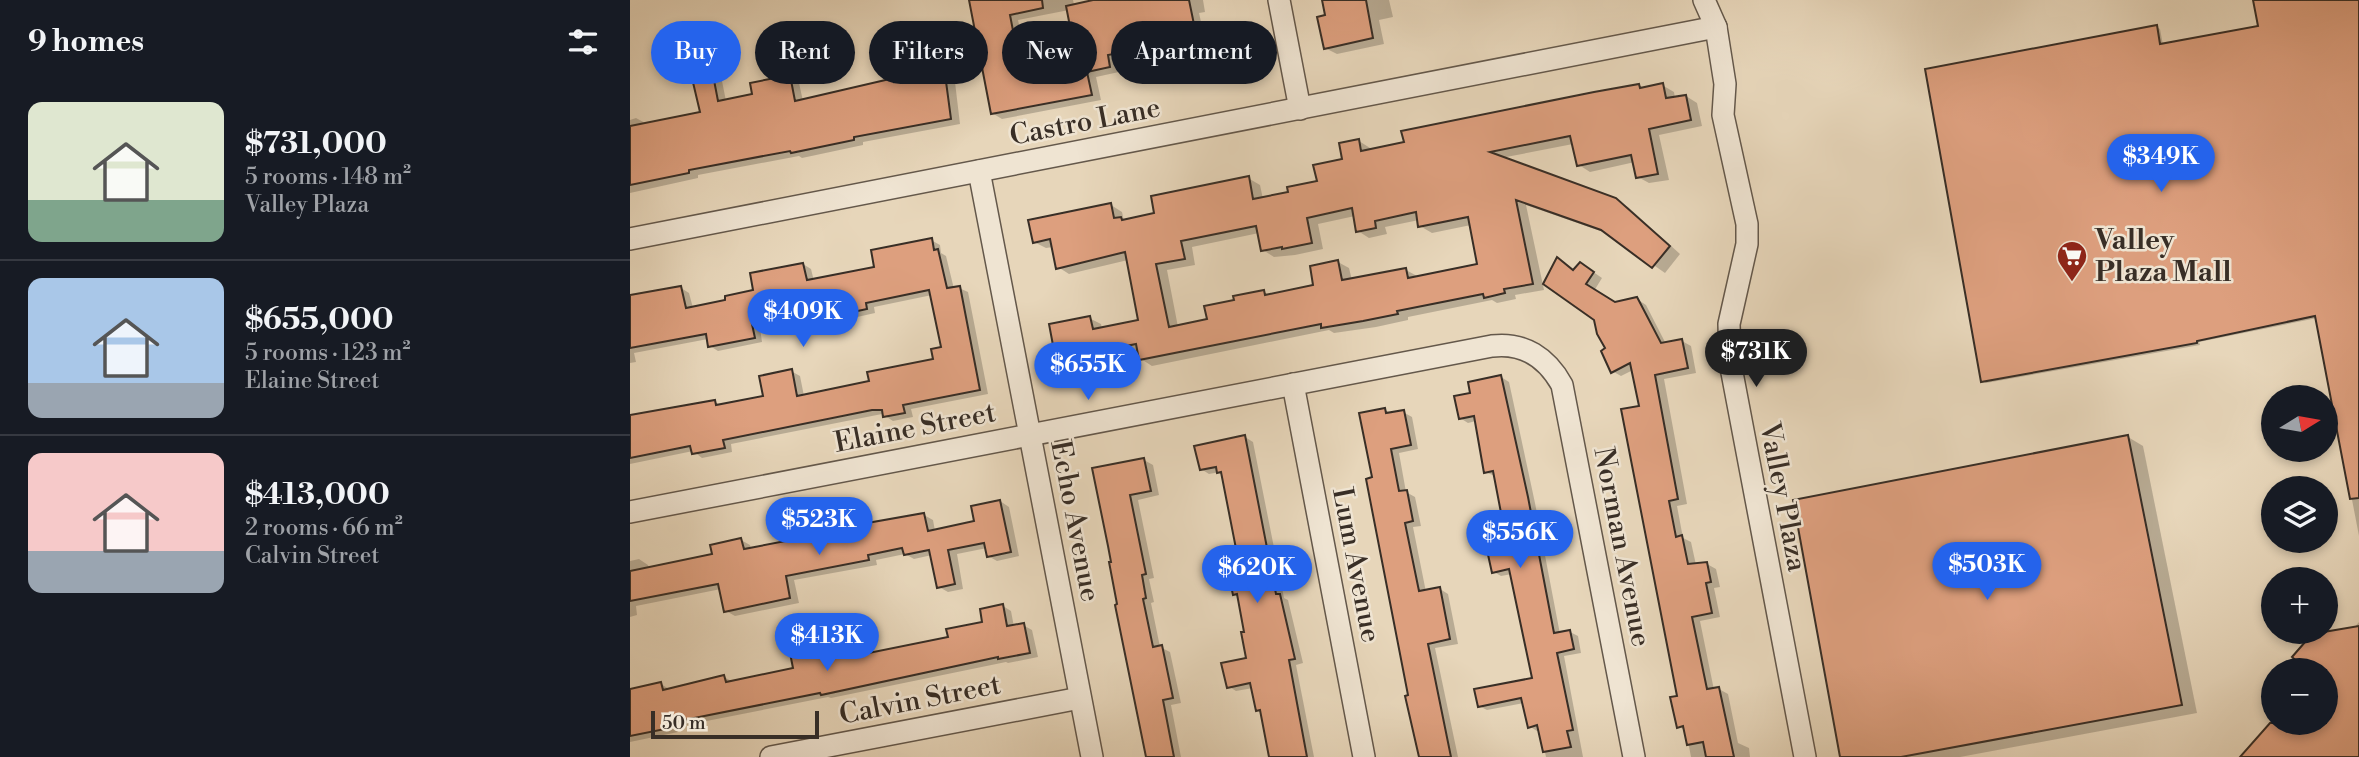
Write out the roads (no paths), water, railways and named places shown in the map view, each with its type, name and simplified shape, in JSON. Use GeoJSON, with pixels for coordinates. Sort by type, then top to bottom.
{"type":"FeatureCollection","features":[{"type":"Feature","properties":{"kind":"street"},"geometry":{"type":"LineString","coordinates":[[1279,0],[1300,109]]}},
{"type":"Feature","properties":{"kind":"street","name":"Valley Plaza"},"geometry":{"type":"LineString","coordinates":[[1704,0],[1716,27],[1725,85],[1723,115],[1747,224],[1747,244],[1729,324],[1730,362],[1805,757]]}},
{"type":"Feature","properties":{"kind":"street","name":"Castro Lane"},"geometry":{"type":"LineString","coordinates":[[630,239],[1716,27]]}},
{"type":"Feature","properties":{"kind":"street","name":"Echo Avenue"},"geometry":{"type":"LineString","coordinates":[[979,171],[1092,757]]}},
{"type":"Feature","properties":{"kind":"street","name":"Elaine Street"},"geometry":{"type":"LineString","coordinates":[[630,512],[1492,346],[1522,348],[1539,356]]}},
{"type":"Feature","properties":{"kind":"street","name":"Norman Avenue"},"geometry":{"type":"LineString","coordinates":[[1539,356],[1554,370],[1562,386],[1634,757]]}},
{"type":"Feature","properties":{"kind":"street","name":"Lum Avenue"},"geometry":{"type":"LineString","coordinates":[[1293,384],[1364,757]]}},
{"type":"Feature","properties":{"kind":"street","name":"Calvin Street"},"geometry":{"type":"LineString","coordinates":[[771,757],[819,752],[1080,698]]}},
{"type":"Feature","properties":{"kind":"place","name":"Valley Plaza Mall"},"geometry":{"type":"Point","coordinates":[2072,283]}}]}
